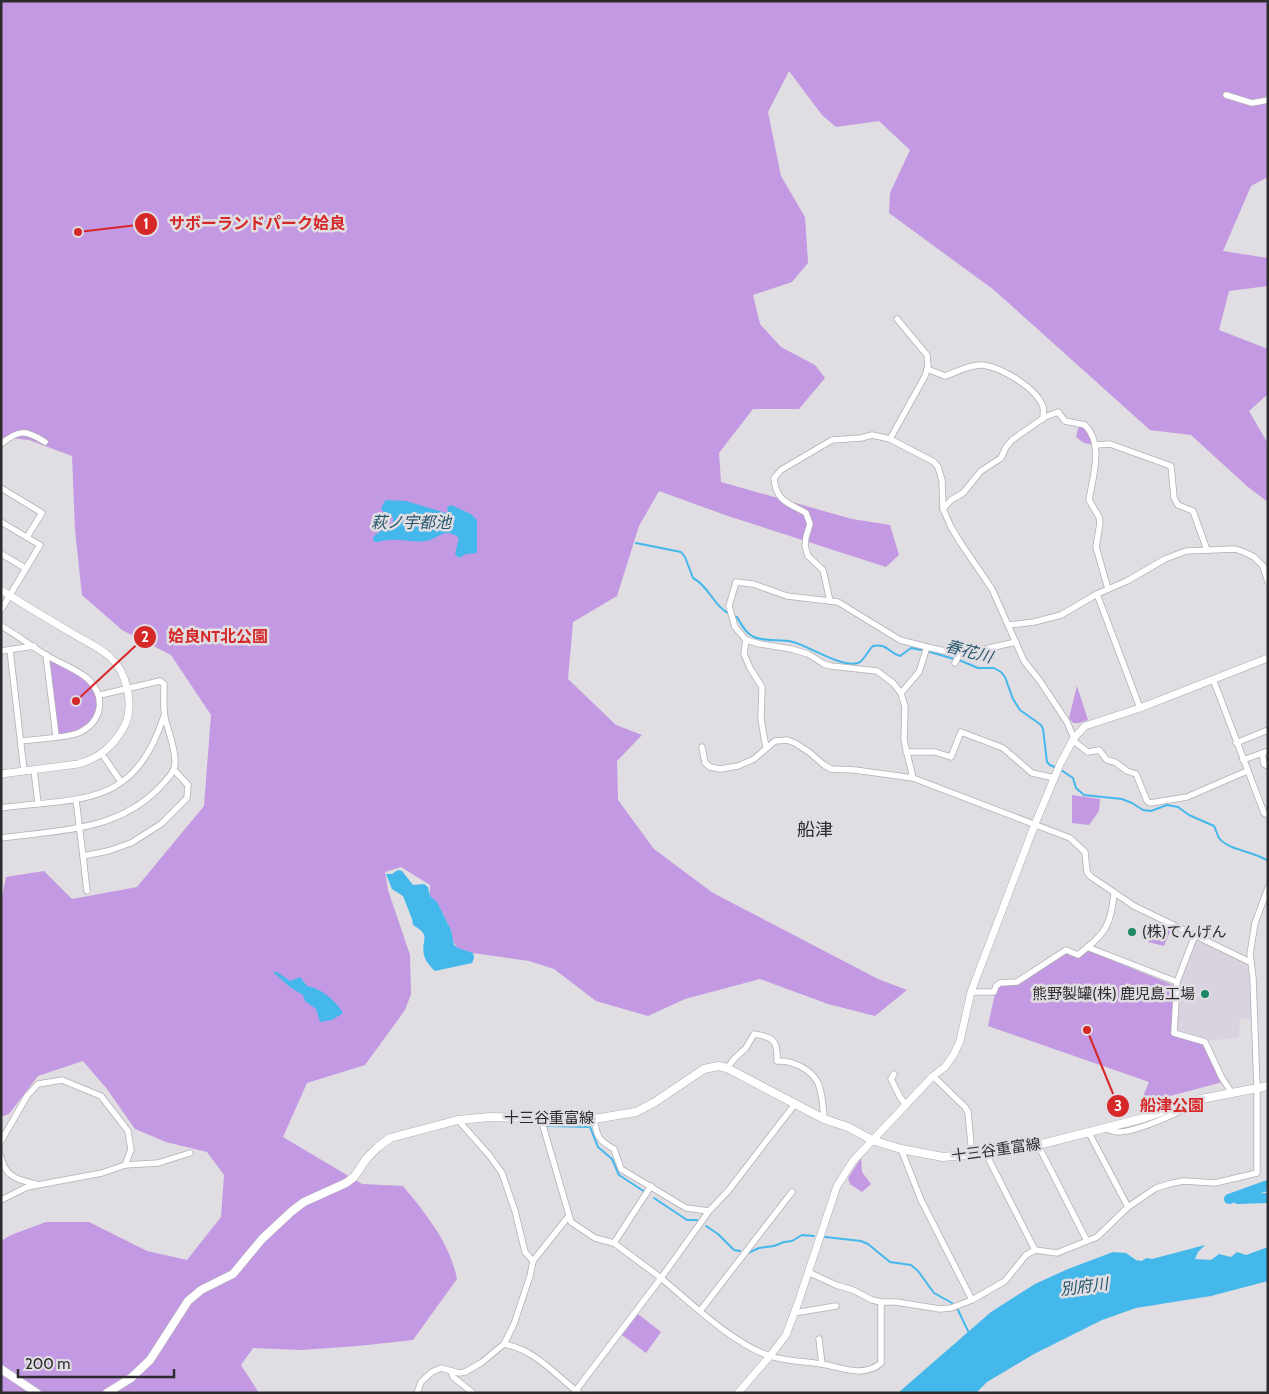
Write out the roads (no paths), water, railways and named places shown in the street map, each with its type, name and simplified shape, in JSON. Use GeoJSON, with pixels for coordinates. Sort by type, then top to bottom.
{"type":"FeatureCollection","features":[{"type":"Feature","properties":{"kind":"main road","name":"十三谷重富線"},"geometry":{"type":"LineString","coordinates":[[107,1393],[131,1378],[150,1360],[188,1301],[201,1290],[233,1274],[262,1239],[292,1211],[304,1202],[346,1183],[354,1177],[378,1146],[390,1138],[458,1120],[490,1117],[594,1119],[636,1112],[667,1095],[704,1069],[718,1066],[728,1068],[824,1119],[848,1127],[872,1140],[901,1149],[943,1157],[986,1154],[1038,1145],[1144,1118],[1196,1100],[1268,1086]]}},
{"type":"Feature","properties":{"kind":"main road"},"geometry":{"type":"LineString","coordinates":[[1,1369],[38,1393]]}},
{"type":"Feature","properties":{"kind":"street"},"geometry":{"type":"LineString","coordinates":[[1226,95],[1252,103],[1268,100]]}},
{"type":"Feature","properties":{"kind":"street"},"geometry":{"type":"LineString","coordinates":[[890,439],[915,396],[927,369],[927,355],[898,319]]}},
{"type":"Feature","properties":{"kind":"street"},"geometry":{"type":"LineString","coordinates":[[927,369],[945,376],[968,367],[982,365],[998,370],[1026,385],[1035,393],[1044,409],[1043,418]]}},
{"type":"Feature","properties":{"kind":"street"},"geometry":{"type":"LineString","coordinates":[[943,509],[963,493],[981,471],[1001,458],[1012,440],[1043,418],[1058,412],[1066,421],[1085,425],[1094,437],[1096,464],[1088,500],[1099,517],[1100,523],[1096,547],[1108,589]]}},
{"type":"Feature","properties":{"kind":"street"},"geometry":{"type":"LineString","coordinates":[[1,444],[13,434],[30,433],[46,442]]}},
{"type":"Feature","properties":{"kind":"street"},"geometry":{"type":"LineString","coordinates":[[830,601],[824,570],[808,556],[805,546],[810,524],[806,513],[785,503],[775,485],[774,478],[781,470],[832,440],[861,438],[872,435],[890,439],[934,462],[938,467],[942,480],[943,509],[960,542],[992,589],[1024,661],[1040,680],[1067,722],[1076,744],[1088,752],[1099,750],[1107,760],[1115,762],[1127,771],[1136,774],[1150,802],[1187,797],[1248,771]]}},
{"type":"Feature","properties":{"kind":"street"},"geometry":{"type":"LineString","coordinates":[[1095,445],[1110,444],[1172,466],[1174,498],[1178,505],[1193,511],[1207,550]]}},
{"type":"Feature","properties":{"kind":"street"},"geometry":{"type":"LineString","coordinates":[[1,488],[42,513],[28,537]]}},
{"type":"Feature","properties":{"kind":"street"},"geometry":{"type":"LineString","coordinates":[[1,522],[40,545],[1,610]]}},
{"type":"Feature","properties":{"kind":"street"},"geometry":{"type":"LineString","coordinates":[[1009,625],[1034,622],[1061,615],[1097,594],[1127,581],[1172,556],[1186,551],[1235,550],[1244,552],[1254,557],[1268,571]]}},
{"type":"Feature","properties":{"kind":"street"},"geometry":{"type":"LineString","coordinates":[[1,554],[25,568]]}},
{"type":"Feature","properties":{"kind":"street"},"geometry":{"type":"LineString","coordinates":[[1262,565],[1268,582]]}},
{"type":"Feature","properties":{"kind":"street"},"geometry":{"type":"LineString","coordinates":[[913,778],[904,740],[905,708],[901,693],[893,683],[877,671],[831,666],[800,652],[746,640],[735,627],[729,606],[736,582],[752,584],[787,596],[838,602],[900,640],[959,658],[1016,642]]}},
{"type":"Feature","properties":{"kind":"street"},"geometry":{"type":"LineString","coordinates":[[1,590],[109,655],[122,673],[127,689],[128,705],[126,722],[118,736],[102,754],[90,761],[1,774]]}},
{"type":"Feature","properties":{"kind":"street"},"geometry":{"type":"LineString","coordinates":[[1097,594],[1140,708]]}},
{"type":"Feature","properties":{"kind":"street"},"geometry":{"type":"LineString","coordinates":[[1,626],[88,679],[100,695],[100,706],[93,722],[78,733],[21,741]]}},
{"type":"Feature","properties":{"kind":"street"},"geometry":{"type":"LineString","coordinates":[[746,640],[744,654],[762,687],[761,719],[766,748]]}},
{"type":"Feature","properties":{"kind":"street"},"geometry":{"type":"LineString","coordinates":[[1,651],[34,646]]}},
{"type":"Feature","properties":{"kind":"street"},"geometry":{"type":"LineString","coordinates":[[901,693],[919,672],[927,647]]}},
{"type":"Feature","properties":{"kind":"street"},"geometry":{"type":"LineString","coordinates":[[10,650],[24,771]]}},
{"type":"Feature","properties":{"kind":"street"},"geometry":{"type":"LineString","coordinates":[[46,655],[56,736]]}},
{"type":"Feature","properties":{"kind":"street"},"geometry":{"type":"LineString","coordinates":[[738,1393],[786,1335],[838,1186],[853,1161],[933,1076],[945,1067],[954,1054],[964,1028],[971,992],[1034,824],[1061,762],[1074,738],[1085,726],[1140,708],[1268,658]]}},
{"type":"Feature","properties":{"kind":"street"},"geometry":{"type":"LineString","coordinates":[[1213,679],[1264,813],[1268,815]]}},
{"type":"Feature","properties":{"kind":"street"},"geometry":{"type":"LineString","coordinates":[[1,838],[98,824],[126,814],[147,799],[174,770],[176,762],[164,716],[164,684],[160,681],[100,695]]}},
{"type":"Feature","properties":{"kind":"street"},"geometry":{"type":"LineString","coordinates":[[1,808],[76,800],[110,790],[133,774],[142,763],[157,739],[164,716]]}},
{"type":"Feature","properties":{"kind":"street"},"geometry":{"type":"LineString","coordinates":[[1236,743],[1268,730]]}},
{"type":"Feature","properties":{"kind":"street"},"geometry":{"type":"LineString","coordinates":[[906,752],[935,752],[951,757],[961,732],[1003,748],[1032,772],[1055,777]]}},
{"type":"Feature","properties":{"kind":"street"},"geometry":{"type":"LineString","coordinates":[[702,747],[705,763],[720,769],[738,766],[754,759],[775,740],[787,740],[809,752],[824,766],[831,769],[855,770],[913,778],[1070,838],[1085,852],[1087,872],[1090,876],[1114,893],[1134,906],[1250,962]]}},
{"type":"Feature","properties":{"kind":"street"},"geometry":{"type":"LineString","coordinates":[[1243,760],[1265,752],[1264,764],[1268,766]]}},
{"type":"Feature","properties":{"kind":"street"},"geometry":{"type":"LineString","coordinates":[[102,754],[121,782]]}},
{"type":"Feature","properties":{"kind":"street"},"geometry":{"type":"LineString","coordinates":[[34,770],[38,803]]}},
{"type":"Feature","properties":{"kind":"street"},"geometry":{"type":"LineString","coordinates":[[83,856],[108,851],[131,843],[161,824],[175,812],[187,798],[188,785],[174,770]]}},
{"type":"Feature","properties":{"kind":"street"},"geometry":{"type":"LineString","coordinates":[[76,800],[87,891]]}},
{"type":"Feature","properties":{"kind":"street"},"geometry":{"type":"LineString","coordinates":[[808,1272],[836,1285],[853,1290],[872,1300],[940,1309],[952,1308],[972,1300],[1005,1281],[1026,1255],[1035,1250],[1057,1253],[1097,1237],[1128,1207],[1156,1188],[1183,1181],[1215,1183],[1257,1173],[1257,1088],[1253,978],[1250,962],[1251,938],[1268,888]]}},
{"type":"Feature","properties":{"kind":"street"},"geometry":{"type":"LineString","coordinates":[[971,992],[994,992],[996,986],[1000,983],[1017,982],[1066,950],[1078,955],[1098,939],[1108,924],[1112,914],[1114,893]]}},
{"type":"Feature","properties":{"kind":"street"},"geometry":{"type":"LineString","coordinates":[[1195,935],[1177,982],[1174,1033],[1205,1042],[1222,1078],[1232,1093]]}},
{"type":"Feature","properties":{"kind":"street"},"geometry":{"type":"LineString","coordinates":[[1087,947],[1177,982]]}},
{"type":"Feature","properties":{"kind":"street"},"geometry":{"type":"LineString","coordinates":[[728,1068],[746,1048],[754,1034],[766,1036],[775,1041],[778,1061],[786,1061],[803,1068],[818,1082],[824,1119]]}},
{"type":"Feature","properties":{"kind":"street"},"geometry":{"type":"LineString","coordinates":[[894,1074],[891,1079],[906,1105]]}},
{"type":"Feature","properties":{"kind":"street"},"geometry":{"type":"LineString","coordinates":[[933,1076],[966,1107],[972,1155]]}},
{"type":"Feature","properties":{"kind":"street"},"geometry":{"type":"LineString","coordinates":[[1,1141],[27,1096],[38,1084],[62,1080],[101,1096],[128,1132],[131,1150],[125,1165]]}},
{"type":"Feature","properties":{"kind":"street"},"geometry":{"type":"LineString","coordinates":[[504,1344],[522,1349],[534,1355],[576,1392],[709,1211],[728,1191],[794,1104]]}},
{"type":"Feature","properties":{"kind":"street"},"geometry":{"type":"LineString","coordinates":[[541,1119],[571,1222],[595,1238],[614,1243],[746,1346],[770,1356],[861,1372],[874,1370],[881,1363],[881,1302]]}},
{"type":"Feature","properties":{"kind":"street"},"geometry":{"type":"LineString","coordinates":[[594,1119],[597,1136],[604,1144],[614,1149],[620,1169],[686,1208],[709,1211]]}},
{"type":"Feature","properties":{"kind":"street"},"geometry":{"type":"LineString","coordinates":[[458,1120],[493,1159],[502,1173],[526,1252],[533,1261]]}},
{"type":"Feature","properties":{"kind":"street"},"geometry":{"type":"LineString","coordinates":[[1089,1133],[1128,1207]]}},
{"type":"Feature","properties":{"kind":"street"},"geometry":{"type":"LineString","coordinates":[[1038,1145],[1087,1240]]}},
{"type":"Feature","properties":{"kind":"street"},"geometry":{"type":"LineString","coordinates":[[901,1149],[921,1200],[972,1300]]}},
{"type":"Feature","properties":{"kind":"street"},"geometry":{"type":"LineString","coordinates":[[1,1200],[28,1187],[102,1173],[125,1165],[158,1162],[190,1153]]}},
{"type":"Feature","properties":{"kind":"street"},"geometry":{"type":"LineString","coordinates":[[986,1154],[1035,1250]]}},
{"type":"Feature","properties":{"kind":"street"},"geometry":{"type":"LineString","coordinates":[[1,1157],[5,1170],[12,1176],[22,1181],[40,1185]]}},
{"type":"Feature","properties":{"kind":"street"},"geometry":{"type":"LineString","coordinates":[[614,1243],[651,1186]]}},
{"type":"Feature","properties":{"kind":"street"},"geometry":{"type":"LineString","coordinates":[[700,1310],[792,1192]]}},
{"type":"Feature","properties":{"kind":"street"},"geometry":{"type":"LineString","coordinates":[[417,1393],[421,1382],[432,1372],[441,1368],[459,1373],[471,1369],[504,1344],[514,1324],[533,1261],[568,1217]]}},
{"type":"Feature","properties":{"kind":"street"},"geometry":{"type":"LineString","coordinates":[[794,1313],[836,1306]]}},
{"type":"Feature","properties":{"kind":"street"},"geometry":{"type":"LineString","coordinates":[[819,1339],[822,1364]]}},
{"type":"Feature","properties":{"kind":"street"},"geometry":{"type":"LineString","coordinates":[[451,1371],[453,1377],[473,1393]]}},
{"type":"Feature","properties":{"kind":"water","name":"萩ノ宇都池"},"geometry":{"type":"Polygon","coordinates":[[[386,500],[406,501],[446,513],[448,512],[447,507],[451,505],[471,514],[477,520],[477,553],[466,554],[459,558],[455,554],[459,538],[450,533],[442,534],[426,541],[388,540],[374,542],[373,537],[384,528],[390,527],[393,522],[393,517],[381,510],[386,500]]]}},
{"type":"Feature","properties":{"kind":"water"},"geometry":{"type":"Polygon","coordinates":[[[398,870],[402,871],[413,885],[424,884],[428,887],[430,896],[437,902],[451,930],[454,945],[473,953],[472,963],[435,971],[428,964],[423,949],[424,935],[413,925],[403,896],[392,889],[386,874],[392,874],[398,870]]]}},
{"type":"Feature","properties":{"kind":"water"},"geometry":{"type":"Polygon","coordinates":[[[273,972],[277,972],[290,981],[300,977],[307,986],[318,989],[328,996],[343,1013],[332,1020],[320,1022],[316,1009],[305,1001],[303,995],[291,988],[273,972]]]}},
{"type":"Feature","properties":{"kind":"water"},"geometry":{"type":"Polygon","coordinates":[[[1205,1245],[1198,1252],[1195,1259],[1211,1260],[1219,1254],[1231,1257],[1237,1252],[1246,1255],[1268,1247],[1268,1281],[1211,1296],[1136,1308],[1102,1320],[1034,1354],[987,1382],[976,1393],[898,1393],[991,1312],[1035,1284],[1113,1252],[1126,1253],[1136,1260],[1142,1261],[1146,1258],[1152,1259],[1205,1245]]]}},
{"type":"Feature","properties":{"kind":"waterway","name":"春花川"},"geometry":{"type":"LineString","coordinates":[[636,543],[681,552],[685,557],[693,578],[703,586],[724,611],[730,614]]}},
{"type":"Feature","properties":{"kind":"waterway","name":"春花川"},"geometry":{"type":"LineString","coordinates":[[734,616],[737,617],[751,636],[793,642],[834,660],[851,664],[860,662],[873,646],[885,647],[900,656],[911,648],[921,650]]}},
{"type":"Feature","properties":{"kind":"waterway","name":"春花川"},"geometry":{"type":"LineString","coordinates":[[930,652],[954,659]]}},
{"type":"Feature","properties":{"kind":"waterway","name":"春花川"},"geometry":{"type":"LineString","coordinates":[[959,660],[978,668],[994,668],[1001,672],[1020,710],[1041,725],[1047,762],[1057,768]]}},
{"type":"Feature","properties":{"kind":"waterway","name":"春花川"},"geometry":{"type":"LineString","coordinates":[[1061,770],[1073,778],[1076,788],[1084,795],[1122,799],[1143,810],[1151,811],[1167,805],[1178,807],[1189,815],[1214,826],[1219,838],[1229,846],[1268,861]]}},
{"type":"Feature","properties":{"kind":"waterway"},"geometry":{"type":"LineString","coordinates":[[547,1126],[590,1127],[598,1147],[612,1159],[619,1175],[645,1192]]}},
{"type":"Feature","properties":{"kind":"waterway","name":"別府川"},"geometry":{"type":"LineString","coordinates":[[1229,1199],[1268,1185]]}},
{"type":"Feature","properties":{"kind":"waterway","name":"別府川"},"geometry":{"type":"LineString","coordinates":[[1229,1199],[1268,1190]]}},
{"type":"Feature","properties":{"kind":"waterway"},"geometry":{"type":"LineString","coordinates":[[654,1198],[687,1220],[697,1220]]}},
{"type":"Feature","properties":{"kind":"waterway","name":"別府川"},"geometry":{"type":"LineString","coordinates":[[1238,1199],[1268,1198]]}},
{"type":"Feature","properties":{"kind":"waterway"},"geometry":{"type":"LineString","coordinates":[[706,1226],[718,1234],[734,1250],[740,1251]]}},
{"type":"Feature","properties":{"kind":"waterway"},"geometry":{"type":"LineString","coordinates":[[748,1253],[759,1248],[792,1241],[802,1235],[814,1236]]}},
{"type":"Feature","properties":{"kind":"waterway"},"geometry":{"type":"LineString","coordinates":[[825,1237],[861,1241],[868,1244],[890,1262],[911,1265],[918,1271],[934,1293],[952,1303]]}},
{"type":"Feature","properties":{"kind":"waterway"},"geometry":{"type":"LineString","coordinates":[[958,1310],[969,1333]]}},
{"type":"Feature","properties":{"kind":"place","name":"サボーランドパーク姶良"},"geometry":{"type":"Point","coordinates":[78,232]}},
{"type":"Feature","properties":{"kind":"place","name":"姶良NT北公園"},"geometry":{"type":"Point","coordinates":[76,701]}},
{"type":"Feature","properties":{"kind":"place","name":"(株)てんげん"},"geometry":{"type":"Point","coordinates":[1132,932]}},
{"type":"Feature","properties":{"kind":"place","name":"熊野製罐(株) 鹿児島工場"},"geometry":{"type":"Point","coordinates":[1205,994]}},
{"type":"Feature","properties":{"kind":"place","name":"船津公園"},"geometry":{"type":"Point","coordinates":[1087,1030]}},
{"type":"Feature","properties":{"kind":"district","name":"船津"},"geometry":{"type":"Point","coordinates":[815,830]}}]}
